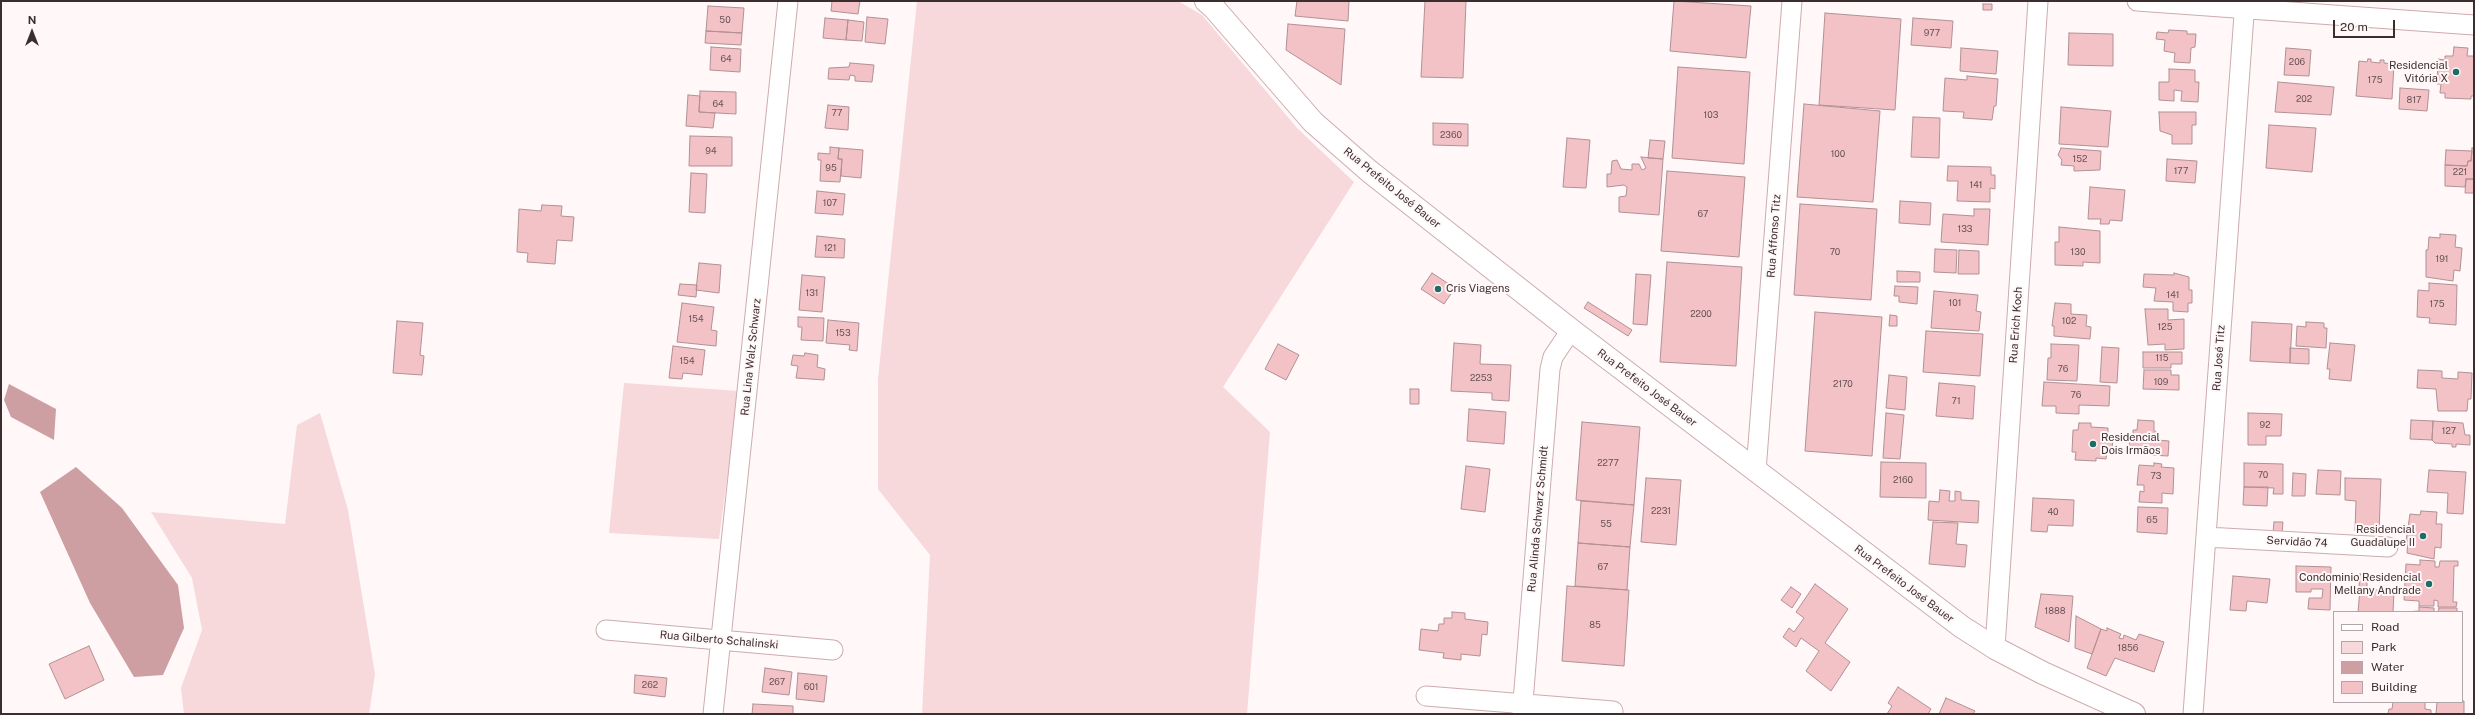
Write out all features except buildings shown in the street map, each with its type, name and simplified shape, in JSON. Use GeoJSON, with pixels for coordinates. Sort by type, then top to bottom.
{"type":"FeatureCollection","features":[{"type":"Feature","properties":{"kind":"street","name":"Rua Lina Walz Schwarz"},"geometry":{"type":"LineString","coordinates":[[714,714],[788,1]]}},
{"type":"Feature","properties":{"kind":"street","name":"Rua Prefeito José Bauer"},"geometry":{"type":"LineString","coordinates":[[1206,1],[1214,8],[1313,122],[1369,171],[1571,330],[1925,601],[1995,648],[2043,673],[2134,714]]}},
{"type":"Feature","properties":{"kind":"street","name":"Rua Affonso Titz"},"geometry":{"type":"LineString","coordinates":[[1756,471],[1792,1]]}},
{"type":"Feature","properties":{"kind":"street","name":"Rua Erich Koch"},"geometry":{"type":"LineString","coordinates":[[1995,648],[2038,1]]}},
{"type":"Feature","properties":{"kind":"street"},"geometry":{"type":"LineString","coordinates":[[2137,1],[2245,5],[2474,25]]}},
{"type":"Feature","properties":{"kind":"street","name":"Rua José Titz"},"geometry":{"type":"LineString","coordinates":[[2193,714],[2245,5]]}},
{"type":"Feature","properties":{"kind":"street","name":"Rua Alinda Schwarz Schmidt"},"geometry":{"type":"LineString","coordinates":[[1523,709],[1550,369],[1553,357],[1571,330]]}},
{"type":"Feature","properties":{"kind":"street","name":"Servidão 74"},"geometry":{"type":"LineString","coordinates":[[2206,537],[2388,547]]}},
{"type":"Feature","properties":{"kind":"street","name":"Rua Gilberto Schalinski"},"geometry":{"type":"LineString","coordinates":[[606,630],[833,650]]}},
{"type":"Feature","properties":{"kind":"street"},"geometry":{"type":"LineString","coordinates":[[1426,696],[1523,709],[1613,711]]}},
{"type":"Feature","properties":{"kind":"green space"},"geometry":{"type":"Polygon","coordinates":[[[917,1],[1178,1],[1202,15],[1297,128],[1354,182],[1223,387],[1270,432],[1247,714],[922,714],[930,555],[878,489],[878,379],[917,1]]]}},
{"type":"Feature","properties":{"kind":"green space"},"geometry":{"type":"Polygon","coordinates":[[[624,383],[739,391],[719,539],[609,533],[624,383]]]}},
{"type":"Feature","properties":{"kind":"green space"},"geometry":{"type":"Polygon","coordinates":[[[320,413],[348,510],[375,674],[369,714],[184,714],[181,688],[202,630],[192,578],[151,512],[285,524],[297,425],[320,413]]]}},
{"type":"Feature","properties":{"kind":"water"},"geometry":{"type":"Polygon","coordinates":[[[9,384],[56,409],[54,440],[11,417],[4,400],[9,384]]]}},
{"type":"Feature","properties":{"kind":"water"},"geometry":{"type":"Polygon","coordinates":[[[76,467],[122,508],[178,585],[184,628],[163,675],[134,677],[90,603],[40,492],[76,467]]]}},
{"type":"Feature","properties":{"kind":"place","name":"Residencial Vitória X"},"geometry":{"type":"Point","coordinates":[2456,72]}},
{"type":"Feature","properties":{"kind":"place","name":"Cris Viagens"},"geometry":{"type":"Point","coordinates":[1438,289]}},
{"type":"Feature","properties":{"kind":"place","name":"Residencial Dois Irmãos"},"geometry":{"type":"Point","coordinates":[2093,444]}},
{"type":"Feature","properties":{"kind":"place","name":"Residencial Guadalupe II"},"geometry":{"type":"Point","coordinates":[2423,536]}},
{"type":"Feature","properties":{"kind":"place","name":"Condominio Residencial Mellany Andrade"},"geometry":{"type":"Point","coordinates":[2429,584]}}]}
